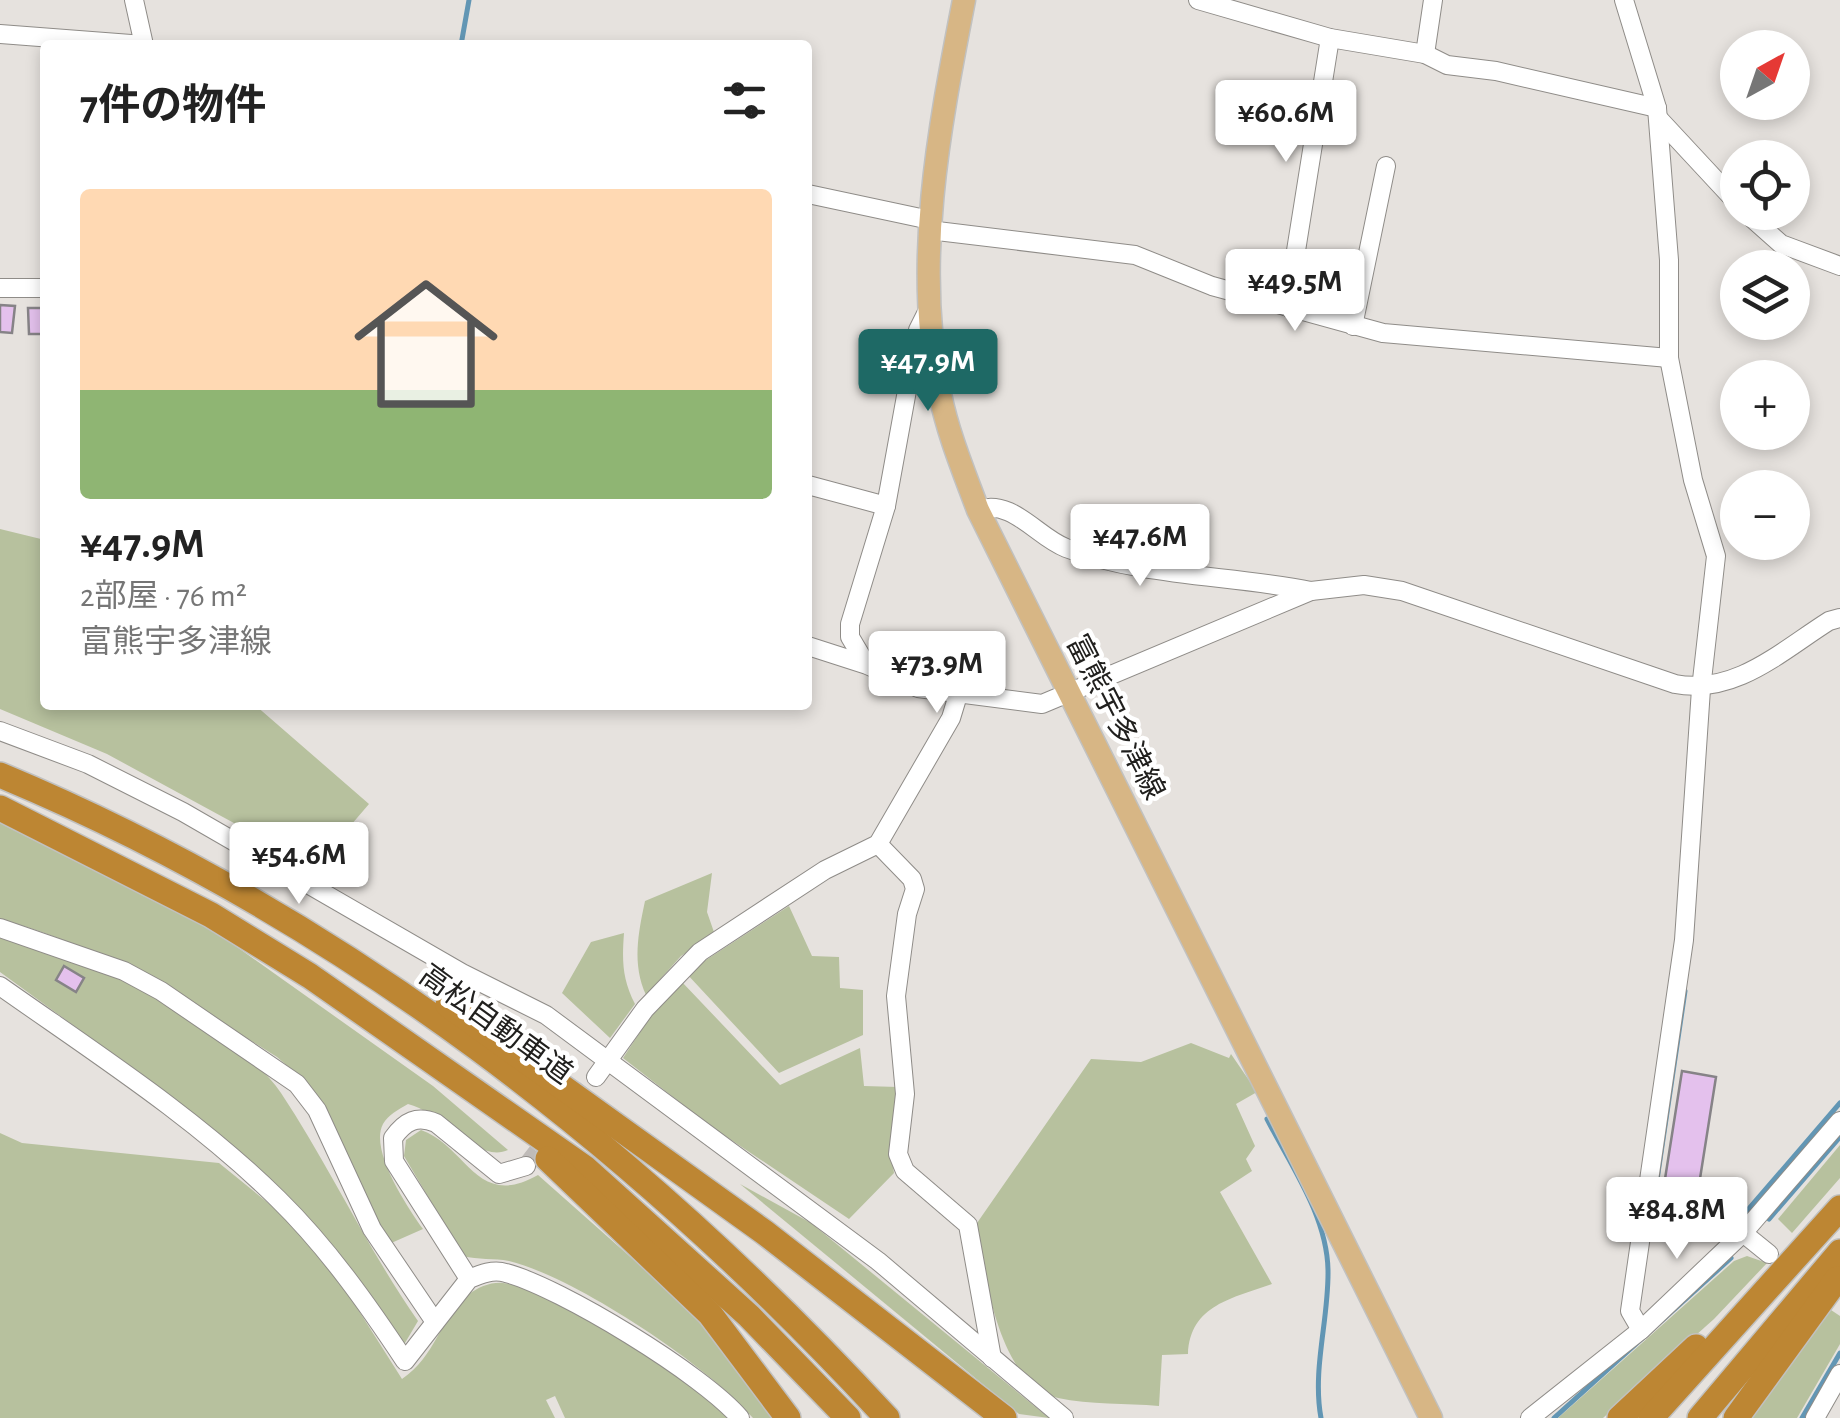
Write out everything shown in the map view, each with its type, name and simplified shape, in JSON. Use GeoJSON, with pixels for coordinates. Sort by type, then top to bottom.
{"type":"FeatureCollection","features":[{"type":"Feature","properties":{"kind":"highway","name":"高松自動車道"},"geometry":{"type":"LineString","coordinates":[[0,774],[158,848],[372,974],[542,1096],[698,1226],[887,1418]]}},
{"type":"Feature","properties":{"kind":"highway"},"geometry":{"type":"LineString","coordinates":[[0,808],[210,914],[310,976],[600,1181],[749,1316],[848,1418]]}},
{"type":"Feature","properties":{"kind":"highway"},"geometry":{"type":"LineString","coordinates":[[158,848],[283,906],[485,1029],[748,1220],[1004,1418]]}},
{"type":"Feature","properties":{"kind":"highway"},"geometry":{"type":"LineString","coordinates":[[494,1108],[710,1314],[788,1418]]}},
{"type":"Feature","properties":{"kind":"highway"},"geometry":{"type":"LineString","coordinates":[[1620,1418],[1775,1262],[1840,1208]]}},
{"type":"Feature","properties":{"kind":"highway"},"geometry":{"type":"LineString","coordinates":[[1700,1418],[1840,1252]]}},
{"type":"Feature","properties":{"kind":"highway"},"geometry":{"type":"LineString","coordinates":[[1651,1418],[1775,1262]]}},
{"type":"Feature","properties":{"kind":"highway"},"geometry":{"type":"LineString","coordinates":[[1736,1418],[1839,1290]]}},
{"type":"Feature","properties":{"kind":"main road","name":"富熊宇多津線"},"geometry":{"type":"LineString","coordinates":[[964,0],[940,134],[929,225],[930,308],[940,396],[978,510],[1431,1418]]}},
{"type":"Feature","properties":{"kind":"street"},"geometry":{"type":"LineString","coordinates":[[134,0],[143,40]]}},
{"type":"Feature","properties":{"kind":"street"},"geometry":{"type":"LineString","coordinates":[[1198,0],[1330,38],[1425,54],[1446,65],[1496,71],[1658,113],[1720,184]]}},
{"type":"Feature","properties":{"kind":"street"},"geometry":{"type":"LineString","coordinates":[[1425,54],[1432,0]]}},
{"type":"Feature","properties":{"kind":"street"},"geometry":{"type":"LineString","coordinates":[[1624,0],[1658,113],[1670,260],[1670,358],[1694,480],[1716,556],[1701,689],[1684,940],[1630,1311],[1641,1330]]}},
{"type":"Feature","properties":{"kind":"street"},"geometry":{"type":"LineString","coordinates":[[0,34],[79,40]]}},
{"type":"Feature","properties":{"kind":"street"},"geometry":{"type":"LineString","coordinates":[[1287,307],[1330,38]]}},
{"type":"Feature","properties":{"kind":"street"},"geometry":{"type":"LineString","coordinates":[[1353,326],[1386,166]]}},
{"type":"Feature","properties":{"kind":"street"},"geometry":{"type":"LineString","coordinates":[[812,195],[929,225],[1135,255],[1212,286],[1353,326],[1456,342],[1670,358]]}},
{"type":"Feature","properties":{"kind":"street"},"geometry":{"type":"LineString","coordinates":[[1765,230],[1781,244],[1840,266]]}},
{"type":"Feature","properties":{"kind":"street"},"geometry":{"type":"LineString","coordinates":[[0,288],[40,288]]}},
{"type":"Feature","properties":{"kind":"street"},"geometry":{"type":"LineString","coordinates":[[866,665],[850,637],[850,624],[886,506],[918,330],[930,308]]}},
{"type":"Feature","properties":{"kind":"street"},"geometry":{"type":"LineString","coordinates":[[812,486],[886,506]]}},
{"type":"Feature","properties":{"kind":"street"},"geometry":{"type":"LineString","coordinates":[[978,510],[989,506],[1006,510],[1054,543],[1115,562],[1311,590],[1364,584],[1402,592],[1674,684],[1701,689],[1734,680],[1829,620],[1840,618]]}},
{"type":"Feature","properties":{"kind":"street"},"geometry":{"type":"LineString","coordinates":[[812,647],[918,688],[1042,704],[1311,590]]}},
{"type":"Feature","properties":{"kind":"street"},"geometry":{"type":"LineString","coordinates":[[596,1077],[652,1001],[700,952],[824,870],[878,844],[951,718],[958,695]]}},
{"type":"Feature","properties":{"kind":"street"},"geometry":{"type":"LineString","coordinates":[[0,731],[88,764],[183,812],[462,973],[546,1016],[878,1260],[1064,1418]]}},
{"type":"Feature","properties":{"kind":"street"},"geometry":{"type":"LineString","coordinates":[[878,844],[912,879],[915,889],[907,914],[896,996],[905,1094],[898,1154],[905,1171],[968,1226],[992,1358]]}},
{"type":"Feature","properties":{"kind":"street"},"geometry":{"type":"LineString","coordinates":[[0,928],[124,971],[162,991],[296,1084],[318,1110],[372,1229],[435,1322]]}},
{"type":"Feature","properties":{"kind":"street"},"geometry":{"type":"LineString","coordinates":[[0,986],[151,1092],[279,1200],[342,1272],[405,1361],[468,1278],[483,1273],[508,1273],[598,1317],[700,1381],[740,1418]]}},
{"type":"Feature","properties":{"kind":"street"},"geometry":{"type":"LineString","coordinates":[[468,1278],[394,1161],[393,1138],[412,1120],[424,1118],[436,1122],[500,1174],[526,1166]]}},
{"type":"Feature","properties":{"kind":"street"},"geometry":{"type":"LineString","coordinates":[[1530,1418],[1641,1330],[1743,1233],[1840,1121]]}},
{"type":"Feature","properties":{"kind":"street"},"geometry":{"type":"LineString","coordinates":[[1743,1233],[1775,1262]]}},
{"type":"Feature","properties":{"kind":"street"},"geometry":{"type":"LineString","coordinates":[[1815,1418],[1840,1374]]}},
{"type":"Feature","properties":{"kind":"green space"},"geometry":{"type":"Polygon","coordinates":[[[0,529],[40,539],[40,710],[261,710],[369,804],[315,867],[107,754],[0,709],[0,529]]]}},
{"type":"Feature","properties":{"kind":"green space"},"geometry":{"type":"Polygon","coordinates":[[[0,821],[206,925],[433,1086],[508,1150],[484,1150],[408,1104],[391,1115],[383,1124],[381,1148],[392,1178],[423,1229],[389,1244],[298,1075],[277,1057],[109,960],[0,919],[0,821]]]}},
{"type":"Feature","properties":{"kind":"green space"},"geometry":{"type":"Polygon","coordinates":[[[712,873],[707,912],[715,935],[681,956],[646,995],[638,960],[645,901],[712,873]]]}},
{"type":"Feature","properties":{"kind":"green space"},"geometry":{"type":"Polygon","coordinates":[[[789,906],[812,956],[839,957],[840,988],[863,990],[863,1035],[779,1073],[686,973],[789,906]]]}},
{"type":"Feature","properties":{"kind":"green space"},"geometry":{"type":"Polygon","coordinates":[[[0,933],[70,957],[152,996],[229,1043],[259,1068],[299,1121],[418,1321],[402,1348],[386,1316],[257,1166],[158,1087],[0,972],[0,933]]]}},
{"type":"Feature","properties":{"kind":"green space"},"geometry":{"type":"Polygon","coordinates":[[[624,933],[624,969],[635,1004],[610,1038],[562,993],[591,942],[624,933]]]}},
{"type":"Feature","properties":{"kind":"green space"},"geometry":{"type":"Polygon","coordinates":[[[681,981],[780,1085],[860,1048],[864,1086],[898,1087],[891,1154],[894,1173],[849,1219],[709,1125],[623,1058],[662,999],[681,981]]]}},
{"type":"Feature","properties":{"kind":"green space"},"geometry":{"type":"Polygon","coordinates":[[[1191,1043],[1229,1058],[1231,1054],[1257,1092],[1236,1104],[1255,1146],[1246,1159],[1252,1171],[1220,1192],[1272,1284],[1229,1299],[1205,1314],[1196,1324],[1188,1354],[1162,1355],[1159,1406],[1058,1398],[1038,1388],[1021,1372],[1008,1349],[990,1296],[977,1223],[1091,1059],[1141,1062],[1191,1043]]]}},
{"type":"Feature","properties":{"kind":"green space"},"geometry":{"type":"Polygon","coordinates":[[[421,1130],[437,1138],[486,1181],[517,1184],[538,1175],[697,1316],[775,1418],[753,1418],[674,1350],[569,1285],[509,1261],[463,1256],[404,1156],[406,1140],[421,1130]]]}},
{"type":"Feature","properties":{"kind":"green space"},"geometry":{"type":"Polygon","coordinates":[[[0,1133],[22,1143],[219,1163],[278,1211],[335,1273],[402,1379],[423,1359],[468,1295],[503,1283],[525,1289],[586,1318],[685,1382],[727,1418],[565,1418],[555,1396],[546,1400],[555,1418],[0,1418],[0,1133]]]}},
{"type":"Feature","properties":{"kind":"green space"},"geometry":{"type":"Polygon","coordinates":[[[1840,1145],[1840,1178],[1792,1233],[1778,1219],[1840,1145]]]}},
{"type":"Feature","properties":{"kind":"green space"},"geometry":{"type":"Polygon","coordinates":[[[740,1184],[811,1223],[1049,1418],[1019,1414],[740,1184]]]}},
{"type":"Feature","properties":{"kind":"green space"},"geometry":{"type":"Polygon","coordinates":[[[1747,1256],[1767,1263],[1714,1319],[1603,1418],[1558,1418],[1734,1261],[1747,1256]]]}},
{"type":"Feature","properties":{"kind":"green space"},"geometry":{"type":"Polygon","coordinates":[[[1831,1310],[1840,1316],[1840,1344],[1797,1418],[1751,1418],[1831,1310]]]}},
{"type":"Feature","properties":{"kind":"building"},"geometry":{"type":"Polygon","coordinates":[[[0,305],[15,306],[12,333],[0,332],[0,305]]]}},
{"type":"Feature","properties":{"kind":"building"},"geometry":{"type":"Polygon","coordinates":[[[28,308],[40,308],[40,334],[29,334],[28,308]]]}},
{"type":"Feature","properties":{"kind":"building"},"geometry":{"type":"Polygon","coordinates":[[[64,966],[84,978],[76,992],[56,980],[64,966]]]}},
{"type":"Feature","properties":{"kind":"building"},"geometry":{"type":"Polygon","coordinates":[[[1682,1071],[1716,1077],[1696,1204],[1662,1198],[1682,1071]]]}},
{"type":"Feature","properties":{"kind":"waterway"},"geometry":{"type":"LineString","coordinates":[[462,40],[469,0]]}},
{"type":"Feature","properties":{"kind":"waterway"},"geometry":{"type":"LineString","coordinates":[[1653,1207],[1685,991]]}},
{"type":"Feature","properties":{"kind":"waterway"},"geometry":{"type":"LineString","coordinates":[[1656,1208],[1728,1233],[1840,1103]]}},
{"type":"Feature","properties":{"kind":"waterway"},"geometry":{"type":"LineString","coordinates":[[1267,1119],[1315,1211],[1326,1250],[1328,1288],[1318,1381],[1321,1418]]}},
{"type":"Feature","properties":{"kind":"waterway"},"geometry":{"type":"LineString","coordinates":[[1769,1219],[1840,1137]]}},
{"type":"Feature","properties":{"kind":"waterway"},"geometry":{"type":"LineString","coordinates":[[1554,1418],[1731,1258]]}},
{"type":"Feature","properties":{"kind":"waterway"},"geometry":{"type":"LineString","coordinates":[[1802,1418],[1840,1353]]}},
{"type":"Feature","properties":{"kind":"tunnel"},"geometry":{"type":"LineString","coordinates":[[526,1166],[596,1077]]}}]}
